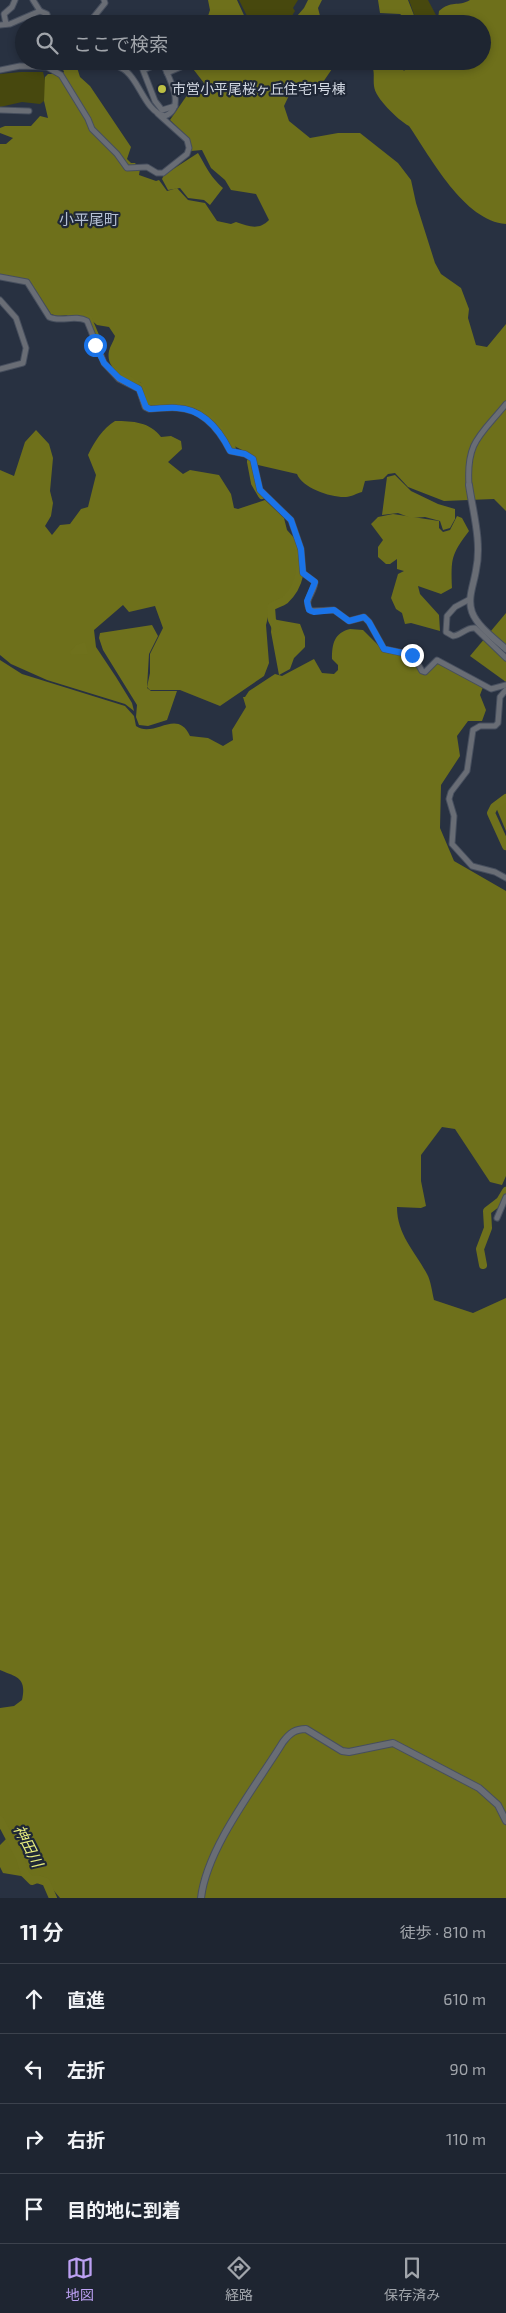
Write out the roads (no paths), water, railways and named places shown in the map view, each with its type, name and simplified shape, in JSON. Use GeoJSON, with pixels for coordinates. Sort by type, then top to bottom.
{"type":"FeatureCollection","features":[{"type":"Feature","properties":{"kind":"street"},"geometry":{"type":"LineString","coordinates":[[15,0],[12,7],[4,14],[3,24],[15,20]]}},
{"type":"Feature","properties":{"kind":"street"},"geometry":{"type":"LineString","coordinates":[[32,0],[40,11],[47,15]]}},
{"type":"Feature","properties":{"kind":"street"},"geometry":{"type":"LineString","coordinates":[[95,15],[105,3],[104,0]]}},
{"type":"Feature","properties":{"kind":"street"},"geometry":{"type":"LineString","coordinates":[[29,15],[40,11]]}},
{"type":"Feature","properties":{"kind":"street"},"geometry":{"type":"LineString","coordinates":[[0,70],[15,67]]}},
{"type":"Feature","properties":{"kind":"street"},"geometry":{"type":"LineString","coordinates":[[51,70],[65,80],[92,129],[117,154],[127,168],[147,167],[157,173],[163,173],[187,154],[189,148],[187,140],[158,114],[136,87],[128,72],[123,70]]}},
{"type":"Feature","properties":{"kind":"street"},"geometry":{"type":"LineString","coordinates":[[144,70],[155,101],[162,110],[175,106]]}},
{"type":"Feature","properties":{"kind":"street"},"geometry":{"type":"LineString","coordinates":[[158,114],[168,115],[175,106],[176,99],[165,70]]}},
{"type":"Feature","properties":{"kind":"street"},"geometry":{"type":"LineString","coordinates":[[167,74],[173,70]]}},
{"type":"Feature","properties":{"kind":"street"},"geometry":{"type":"LineString","coordinates":[[0,110],[29,111]]}},
{"type":"Feature","properties":{"kind":"street"},"geometry":{"type":"LineString","coordinates":[[0,277],[27,282],[49,317],[54,320],[82,318],[86,321],[104,363],[119,378],[139,389],[146,407],[150,409],[188,409],[198,413],[222,436],[230,451],[250,456],[253,459],[260,490],[291,520],[301,549],[303,573],[315,584],[307,601],[307,607],[311,612],[334,610],[349,621],[364,617],[369,622],[384,649],[412,655],[422,671],[425,672],[437,660],[491,689],[506,685]]}},
{"type":"Feature","properties":{"kind":"street"},"geometry":{"type":"LineString","coordinates":[[0,300],[14,313],[26,348],[23,362],[0,369]]}},
{"type":"Feature","properties":{"kind":"street"},"geometry":{"type":"LineString","coordinates":[[506,404],[477,438],[468,465],[478,554],[470,599],[474,616],[506,649]]}},
{"type":"Feature","properties":{"kind":"street"},"geometry":{"type":"LineString","coordinates":[[470,599],[455,607],[447,616],[446,632],[449,635],[457,636],[465,630],[476,628],[506,658]]}},
{"type":"Feature","properties":{"kind":"street"},"geometry":{"type":"LineString","coordinates":[[506,690],[500,697],[498,723],[495,726],[480,726],[473,730],[467,771],[451,792],[449,799],[454,816],[452,844],[472,866],[495,872],[506,878]]}},
{"type":"Feature","properties":{"kind":"street"},"geometry":{"type":"LineString","coordinates":[[497,1218],[506,1197]]}},
{"type":"Feature","properties":{"kind":"street"},"geometry":{"type":"LineString","coordinates":[[201,1898],[211,1864],[240,1810],[283,1742],[289,1734],[300,1729],[306,1729],[342,1751],[349,1752],[393,1744],[479,1788],[498,1806],[506,1821]]}},
{"type":"Feature","properties":{"kind":"waterway"},"geometry":{"type":"LineString","coordinates":[[0,274],[14,275],[22,278],[32,287]]}},
{"type":"Feature","properties":{"kind":"waterway"},"geometry":{"type":"LineString","coordinates":[[71,317],[83,316],[88,319],[96,338]]}},
{"type":"Feature","properties":{"kind":"waterway"},"geometry":{"type":"LineString","coordinates":[[112,370],[140,387],[149,406],[186,407],[194,409],[210,419],[232,449]]}},
{"type":"Feature","properties":{"kind":"waterway"},"geometry":{"type":"LineString","coordinates":[[251,462],[255,483],[262,495]]}},
{"type":"Feature","properties":{"kind":"waterway"},"geometry":{"type":"LineString","coordinates":[[276,628],[272,620],[271,607],[285,600],[291,594],[300,573],[297,541]]}},
{"type":"Feature","properties":{"kind":"waterway"},"geometry":{"type":"LineString","coordinates":[[506,798],[494,807],[491,813],[506,846]]}},
{"type":"Feature","properties":{"kind":"waterway"},"geometry":{"type":"LineString","coordinates":[[483,1265],[480,1249],[488,1228],[487,1211],[500,1201],[506,1191]]}},
{"type":"Feature","properties":{"kind":"waterway","name":"神田川"},"geometry":{"type":"LineString","coordinates":[[0,1820],[20,1858],[25,1874],[32,1881],[37,1879],[46,1882],[53,1898]]}},
{"type":"Feature","properties":{"kind":"place","name":"市営小平尾桜ヶ丘住宅1号棟"},"geometry":{"type":"Point","coordinates":[162,89]}},
{"type":"Feature","properties":{"kind":"district","name":"小平尾町"},"geometry":{"type":"Point","coordinates":[89,220]}}]}
